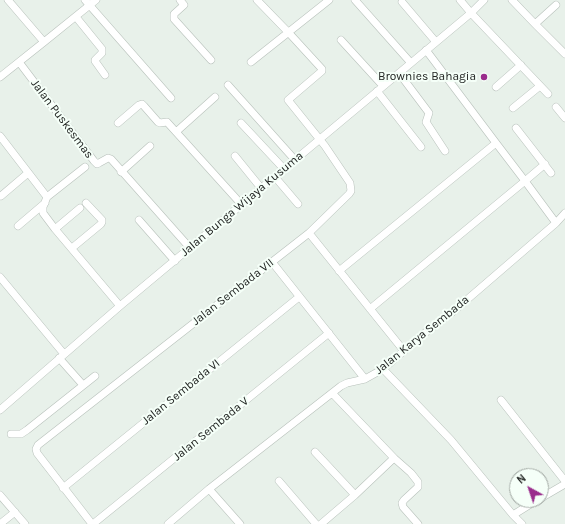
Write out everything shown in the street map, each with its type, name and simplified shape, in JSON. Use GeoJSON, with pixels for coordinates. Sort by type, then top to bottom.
{"type":"FeatureCollection","features":[{"type":"Feature","properties":{"kind":"street"},"geometry":{"type":"LineString","coordinates":[[8,0],[44,42]]}},
{"type":"Feature","properties":{"kind":"street"},"geometry":{"type":"LineString","coordinates":[[0,76],[76,17],[87,2],[96,0]]}},
{"type":"Feature","properties":{"kind":"street"},"geometry":{"type":"LineString","coordinates":[[180,0],[184,5],[174,14],[174,19],[212,60]]}},
{"type":"Feature","properties":{"kind":"street"},"geometry":{"type":"LineString","coordinates":[[257,0],[322,69],[322,71],[288,100],[320,139]]}},
{"type":"Feature","properties":{"kind":"street"},"geometry":{"type":"LineString","coordinates":[[251,62],[329,0]]}},
{"type":"Feature","properties":{"kind":"street"},"geometry":{"type":"LineString","coordinates":[[355,0],[411,63]]}},
{"type":"Feature","properties":{"kind":"street"},"geometry":{"type":"LineString","coordinates":[[460,0],[548,94]]}},
{"type":"Feature","properties":{"kind":"street","name":"Jalan Bunga Wijaya Kusuma"},"geometry":{"type":"LineString","coordinates":[[0,410],[120,306],[471,13],[484,0]]}},
{"type":"Feature","properties":{"kind":"street"},"geometry":{"type":"LineString","coordinates":[[512,0],[565,54]]}},
{"type":"Feature","properties":{"kind":"street"},"geometry":{"type":"LineString","coordinates":[[87,2],[171,98]]}},
{"type":"Feature","properties":{"kind":"street"},"geometry":{"type":"LineString","coordinates":[[402,2],[436,42]]}},
{"type":"Feature","properties":{"kind":"street"},"geometry":{"type":"LineString","coordinates":[[535,24],[556,5]]}},
{"type":"Feature","properties":{"kind":"street"},"geometry":{"type":"LineString","coordinates":[[76,17],[102,49],[102,53],[95,61],[106,74]]}},
{"type":"Feature","properties":{"kind":"street"},"geometry":{"type":"LineString","coordinates":[[341,40],[384,86]]}},
{"type":"Feature","properties":{"kind":"street"},"geometry":{"type":"LineString","coordinates":[[426,50],[556,223]]}},
{"type":"Feature","properties":{"kind":"street","name":"Jalan Puskesmas"},"geometry":{"type":"LineString","coordinates":[[19,62],[94,161],[97,164],[110,158],[190,248]]}},
{"type":"Feature","properties":{"kind":"street"},"geometry":{"type":"LineString","coordinates":[[496,87],[521,65]]}},
{"type":"Feature","properties":{"kind":"street"},"geometry":{"type":"LineString","coordinates":[[399,73],[430,113],[426,122],[445,151]]}},
{"type":"Feature","properties":{"kind":"street"},"geometry":{"type":"LineString","coordinates":[[228,85],[295,160]]}},
{"type":"Feature","properties":{"kind":"street"},"geometry":{"type":"LineString","coordinates":[[513,108],[540,86]]}},
{"type":"Feature","properties":{"kind":"street"},"geometry":{"type":"LineString","coordinates":[[377,91],[421,147]]}},
{"type":"Feature","properties":{"kind":"street"},"geometry":{"type":"LineString","coordinates":[[176,132],[215,97]]}},
{"type":"Feature","properties":{"kind":"street"},"geometry":{"type":"LineString","coordinates":[[118,123],[142,104],[158,122],[167,122],[242,205]]}},
{"type":"Feature","properties":{"kind":"street"},"geometry":{"type":"LineString","coordinates":[[556,107],[565,118]]}},
{"type":"Feature","properties":{"kind":"street"},"geometry":{"type":"LineString","coordinates":[[241,123],[284,169]]}},
{"type":"Feature","properties":{"kind":"street"},"geometry":{"type":"LineString","coordinates":[[516,128],[551,173]]}},
{"type":"Feature","properties":{"kind":"street"},"geometry":{"type":"LineString","coordinates":[[0,136],[46,200]]}},
{"type":"Feature","properties":{"kind":"street","name":"Jalan Sembada VII"},"geometry":{"type":"LineString","coordinates":[[63,488],[36,453],[38,445],[309,233],[349,194],[351,188],[350,184],[320,139]]}},
{"type":"Feature","properties":{"kind":"street"},"geometry":{"type":"LineString","coordinates":[[339,271],[496,143]]}},
{"type":"Feature","properties":{"kind":"street"},"geometry":{"type":"LineString","coordinates":[[122,172],[150,146]]}},
{"type":"Feature","properties":{"kind":"street"},"geometry":{"type":"LineString","coordinates":[[235,156],[261,188]]}},
{"type":"Feature","properties":{"kind":"street"},"geometry":{"type":"LineString","coordinates":[[370,309],[545,164]]}},
{"type":"Feature","properties":{"kind":"street"},"geometry":{"type":"LineString","coordinates":[[18,226],[46,200],[86,167]]}},
{"type":"Feature","properties":{"kind":"street"},"geometry":{"type":"LineString","coordinates":[[1,196],[28,173]]}},
{"type":"Feature","properties":{"kind":"street"},"geometry":{"type":"LineString","coordinates":[[275,177],[298,204]]}},
{"type":"Feature","properties":{"kind":"street"},"geometry":{"type":"LineString","coordinates":[[46,200],[43,209],[44,213],[55,230],[72,248],[120,306]]}},
{"type":"Feature","properties":{"kind":"street"},"geometry":{"type":"LineString","coordinates":[[72,248],[102,222],[102,220],[86,204]]}},
{"type":"Feature","properties":{"kind":"street"},"geometry":{"type":"LineString","coordinates":[[55,230],[80,208]]}},
{"type":"Feature","properties":{"kind":"street","name":"Jalan Karya Sembada"},"geometry":{"type":"LineString","coordinates":[[168,524],[177,521],[209,490],[332,393],[347,383],[365,378],[383,369],[455,310],[556,223],[565,213]]}},
{"type":"Feature","properties":{"kind":"street"},"geometry":{"type":"LineString","coordinates":[[139,220],[175,261]]}},
{"type":"Feature","properties":{"kind":"street"},"geometry":{"type":"LineString","coordinates":[[309,233],[404,351]]}},
{"type":"Feature","properties":{"kind":"street"},"geometry":{"type":"LineString","coordinates":[[272,262],[365,378]]}},
{"type":"Feature","properties":{"kind":"street"},"geometry":{"type":"LineString","coordinates":[[0,277],[83,385]]}},
{"type":"Feature","properties":{"kind":"street","name":"Jalan Sembada VI"},"geometry":{"type":"LineString","coordinates":[[63,488],[299,297]]}},
{"type":"Feature","properties":{"kind":"street","name":"Jalan Sembada V"},"geometry":{"type":"LineString","coordinates":[[93,524],[329,333]]}},
{"type":"Feature","properties":{"kind":"street"},"geometry":{"type":"LineString","coordinates":[[383,369],[451,440],[522,524]]}},
{"type":"Feature","properties":{"kind":"street"},"geometry":{"type":"LineString","coordinates":[[11,434],[21,434],[28,430],[95,376]]}},
{"type":"Feature","properties":{"kind":"street"},"geometry":{"type":"LineString","coordinates":[[332,393],[394,458],[411,473],[418,482],[418,487],[402,503],[418,524]]}},
{"type":"Feature","properties":{"kind":"street"},"geometry":{"type":"LineString","coordinates":[[501,400],[565,482],[549,493]]}},
{"type":"Feature","properties":{"kind":"street"},"geometry":{"type":"LineString","coordinates":[[315,452],[355,495]]}},
{"type":"Feature","properties":{"kind":"street"},"geometry":{"type":"LineString","coordinates":[[321,524],[355,495],[394,458]]}},
{"type":"Feature","properties":{"kind":"street"},"geometry":{"type":"LineString","coordinates":[[279,481],[316,524]]}},
{"type":"Feature","properties":{"kind":"street"},"geometry":{"type":"LineString","coordinates":[[63,488],[93,524]]}},
{"type":"Feature","properties":{"kind":"street"},"geometry":{"type":"LineString","coordinates":[[209,490],[240,524]]}},
{"type":"Feature","properties":{"kind":"street"},"geometry":{"type":"LineString","coordinates":[[0,495],[25,524]]}},
{"type":"Feature","properties":{"kind":"street"},"geometry":{"type":"LineString","coordinates":[[513,514],[524,508]]}},
{"type":"Feature","properties":{"kind":"street"},"geometry":{"type":"LineString","coordinates":[[0,524],[15,512]]}},
{"type":"Feature","properties":{"kind":"place","name":"Brownies Bahagia"},"geometry":{"type":"Point","coordinates":[484,77]}}]}
